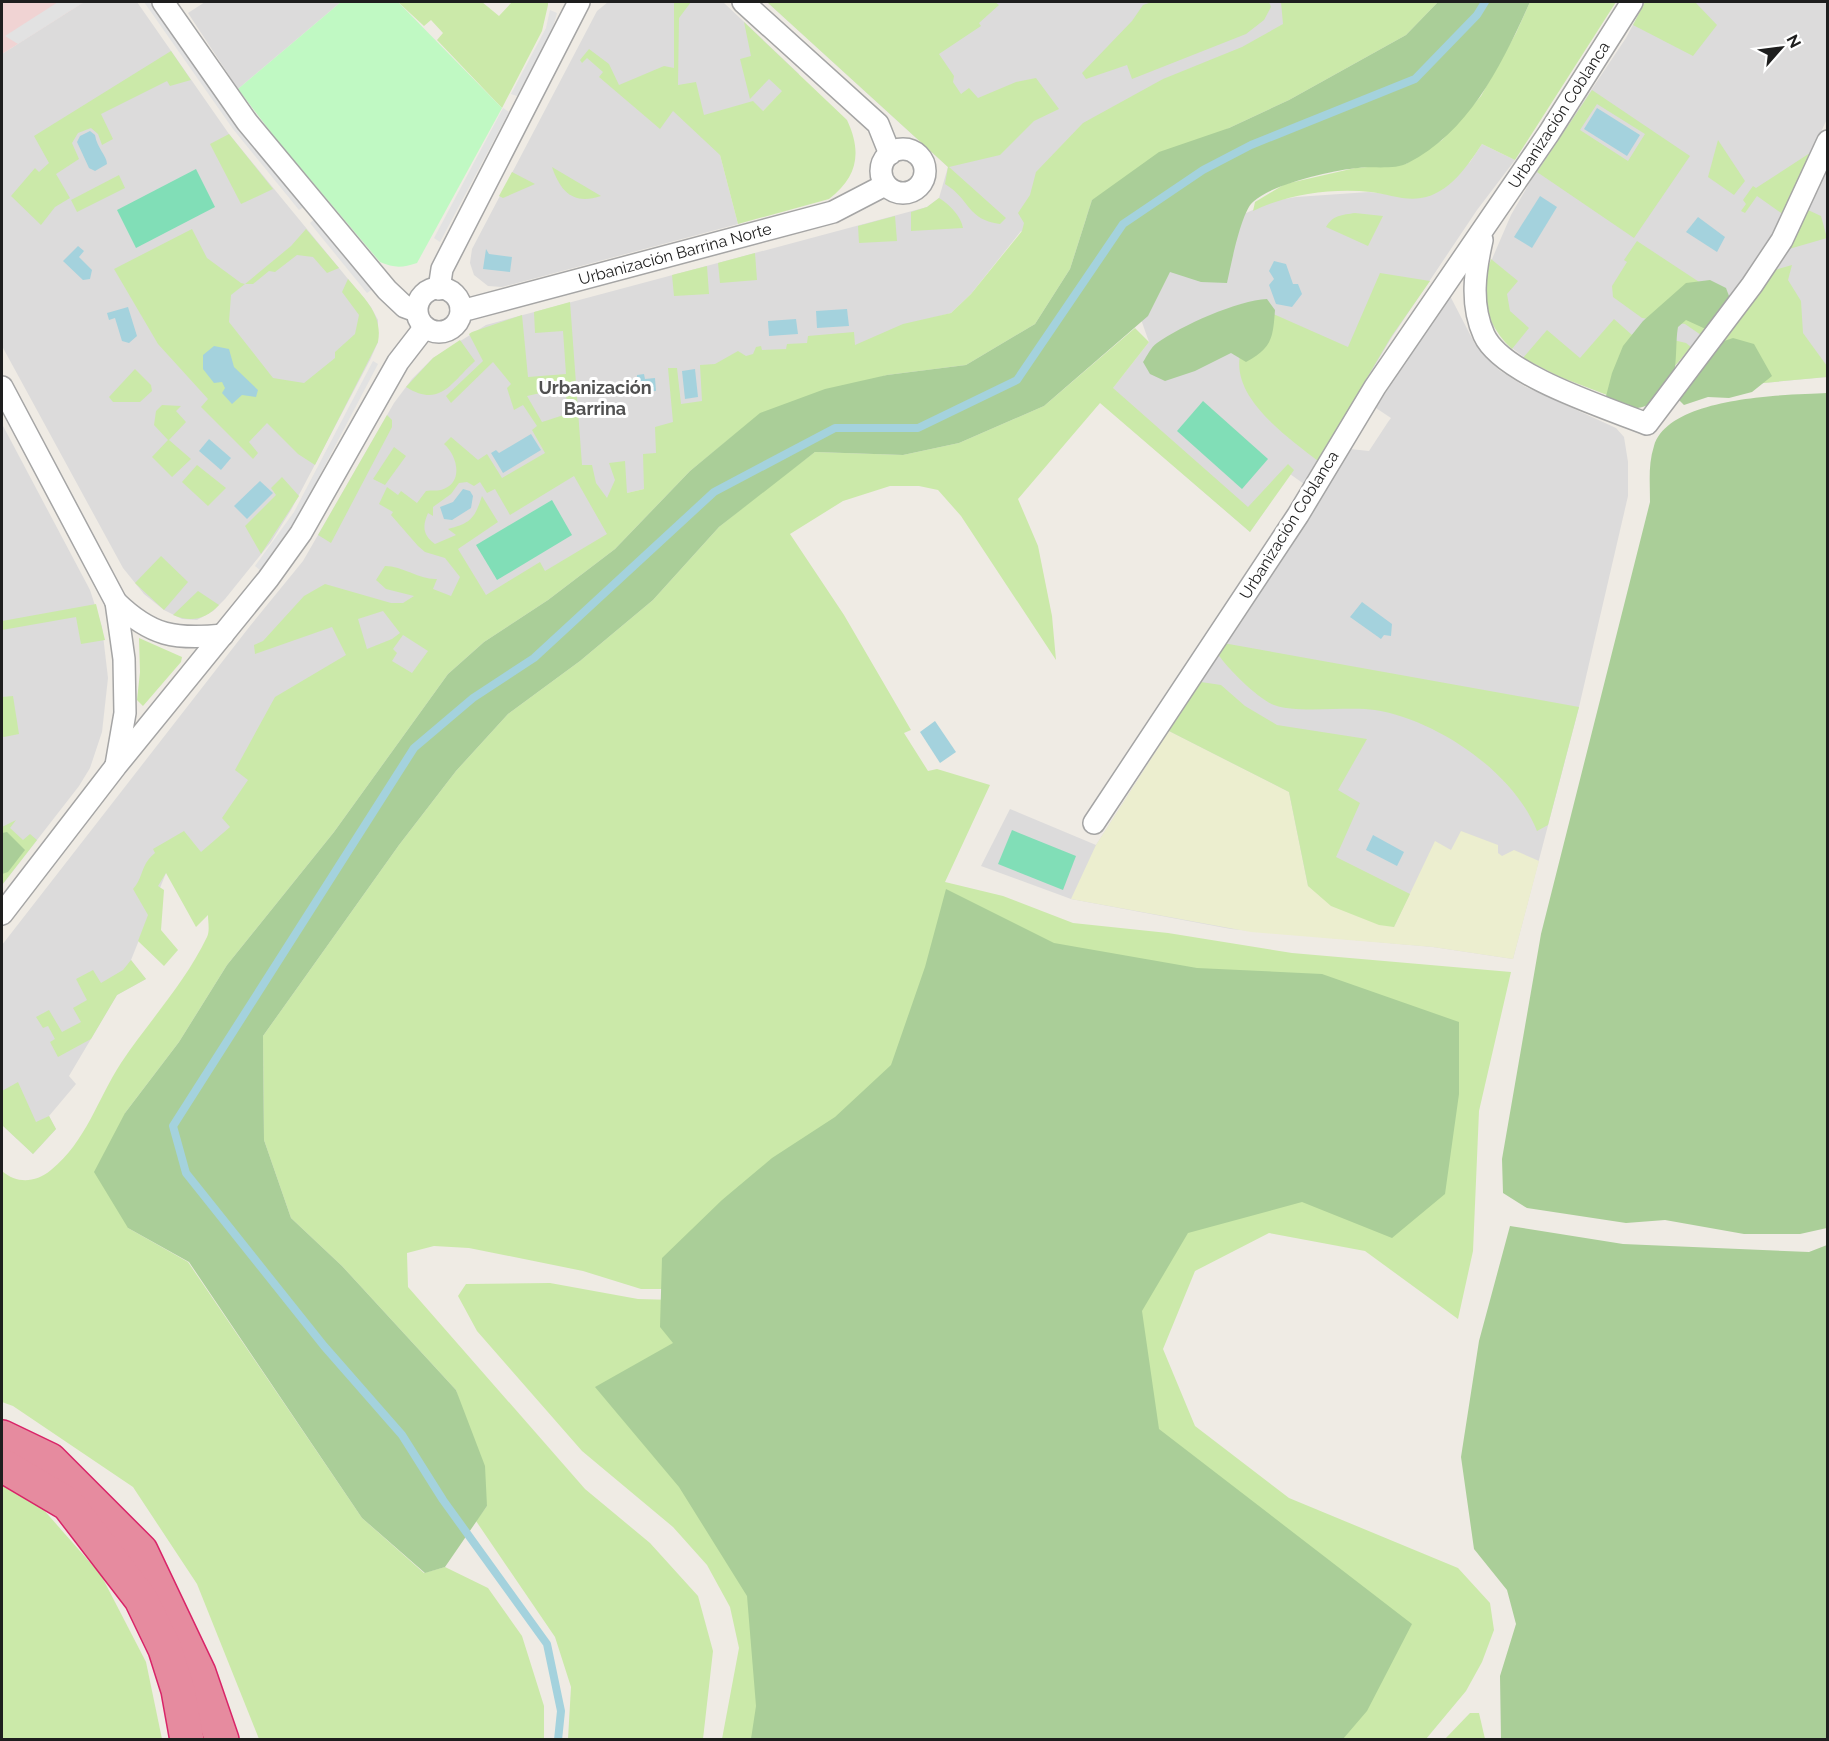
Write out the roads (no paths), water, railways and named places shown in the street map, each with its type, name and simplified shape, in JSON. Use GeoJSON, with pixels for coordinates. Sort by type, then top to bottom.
{"type":"FeatureCollection","features":[{"type":"Feature","properties":{"kind":"highway"},"geometry":{"type":"LineString","coordinates":[[2,1437],[50,1461],[141,1551],[199,1673],[222,1740]]}},
{"type":"Feature","properties":{"kind":"highway"},"geometry":{"type":"LineString","coordinates":[[2,1465],[68,1504],[141,1599],[165,1649],[178,1690],[187,1740]]}},
{"type":"Feature","properties":{"kind":"street"},"geometry":{"type":"LineString","coordinates":[[2,914],[116,766],[223,635],[302,533],[421,319],[420,298],[431,289],[445,288],[456,296],[461,309],[458,322],[447,331],[433,332],[421,319],[387,290],[247,122],[163,2]]}},
{"type":"Feature","properties":{"kind":"street"},"geometry":{"type":"LineString","coordinates":[[439,289],[442,269],[579,2]]}},
{"type":"Feature","properties":{"kind":"street"},"geometry":{"type":"LineString","coordinates":[[743,2],[879,124],[891,154]]}},
{"type":"Feature","properties":{"kind":"street","name":"Urbanización Coblanca"},"geometry":{"type":"LineString","coordinates":[[1094,823],[1298,515],[1375,387],[1549,133],[1632,2]]}},
{"type":"Feature","properties":{"kind":"street","name":"Urbanización Coblanca"},"geometry":{"type":"LineString","coordinates":[[1485,227],[1476,267],[1474,305],[1484,337],[1507,360],[1536,379],[1647,424],[1752,285],[1782,240],[1827,141]]}},
{"type":"Feature","properties":{"kind":"street"},"geometry":{"type":"LineString","coordinates":[[894,150],[908,150],[920,157],[925,170],[921,183],[911,192],[897,193],[885,185],[880,172],[884,159],[891,154],[894,150]]}},
{"type":"Feature","properties":{"kind":"street","name":"Urbanización Barrina Norte"},"geometry":{"type":"LineString","coordinates":[[461,309],[469,309],[833,212],[885,185]]}},
{"type":"Feature","properties":{"kind":"street"},"geometry":{"type":"LineString","coordinates":[[2,387],[116,602],[135,620],[154,630],[188,639],[223,635]]}},
{"type":"Feature","properties":{"kind":"street"},"geometry":{"type":"LineString","coordinates":[[116,602],[124,659],[125,713],[116,766]]}},
{"type":"Feature","properties":{"kind":"water"},"geometry":{"type":"Polygon","coordinates":[[[1597,108],[1640,135],[1627,156],[1584,129],[1597,108]]]}},
{"type":"Feature","properties":{"kind":"water"},"geometry":{"type":"Polygon","coordinates":[[[90,131],[95,135],[107,164],[95,171],[89,168],[77,142],[80,136],[90,131]]]}},
{"type":"Feature","properties":{"kind":"water"},"geometry":{"type":"Polygon","coordinates":[[[1540,196],[1557,207],[1532,248],[1514,237],[1540,196]]]}},
{"type":"Feature","properties":{"kind":"water"},"geometry":{"type":"Polygon","coordinates":[[[1698,217],[1725,237],[1717,252],[1686,232],[1698,217]]]}},
{"type":"Feature","properties":{"kind":"water"},"geometry":{"type":"Polygon","coordinates":[[[78,246],[84,251],[79,257],[92,270],[90,279],[83,280],[63,261],[78,246]]]}},
{"type":"Feature","properties":{"kind":"water"},"geometry":{"type":"Polygon","coordinates":[[[486,249],[489,254],[512,257],[510,272],[483,269],[486,249]]]}},
{"type":"Feature","properties":{"kind":"water"},"geometry":{"type":"Polygon","coordinates":[[[1274,261],[1286,264],[1293,284],[1298,284],[1302,294],[1292,307],[1276,304],[1269,285],[1274,279],[1269,271],[1274,261]]]}},
{"type":"Feature","properties":{"kind":"water"},"geometry":{"type":"Polygon","coordinates":[[[128,307],[137,336],[129,343],[122,341],[115,318],[109,320],[107,313],[128,307]]]}},
{"type":"Feature","properties":{"kind":"water"},"geometry":{"type":"Polygon","coordinates":[[[847,309],[849,326],[817,328],[816,311],[847,309]]]}},
{"type":"Feature","properties":{"kind":"water"},"geometry":{"type":"Polygon","coordinates":[[[796,319],[798,334],[769,336],[768,321],[796,319]]]}},
{"type":"Feature","properties":{"kind":"water"},"geometry":{"type":"Polygon","coordinates":[[[214,346],[229,349],[234,367],[258,390],[256,397],[242,395],[232,404],[222,393],[225,388],[222,382],[214,383],[203,369],[203,355],[214,346]]]}},
{"type":"Feature","properties":{"kind":"water"},"geometry":{"type":"Polygon","coordinates":[[[695,369],[698,397],[685,399],[682,371],[695,369]]]}},
{"type":"Feature","properties":{"kind":"water"},"geometry":{"type":"Polygon","coordinates":[[[644,374],[645,379],[655,378],[656,391],[627,393],[626,380],[637,379],[637,375],[644,374]]]}},
{"type":"Feature","properties":{"kind":"water"},"geometry":{"type":"Polygon","coordinates":[[[531,434],[541,450],[503,473],[491,453],[496,450],[499,453],[531,434]]]}},
{"type":"Feature","properties":{"kind":"water"},"geometry":{"type":"Polygon","coordinates":[[[209,439],[231,458],[221,470],[199,451],[209,439]]]}},
{"type":"Feature","properties":{"kind":"water"},"geometry":{"type":"Polygon","coordinates":[[[260,481],[273,493],[247,519],[234,506],[260,481]]]}},
{"type":"Feature","properties":{"kind":"water"},"geometry":{"type":"Polygon","coordinates":[[[463,489],[470,491],[473,496],[471,508],[452,520],[444,519],[440,507],[453,502],[463,489]]]}},
{"type":"Feature","properties":{"kind":"water"},"geometry":{"type":"Polygon","coordinates":[[[1362,602],[1392,624],[1391,636],[1384,635],[1381,639],[1350,617],[1362,602]]]}},
{"type":"Feature","properties":{"kind":"water"},"geometry":{"type":"Polygon","coordinates":[[[935,721],[956,752],[940,763],[920,732],[935,721]]]}},
{"type":"Feature","properties":{"kind":"water"},"geometry":{"type":"Polygon","coordinates":[[[1373,835],[1404,852],[1397,866],[1366,850],[1373,835]]]}},
{"type":"Feature","properties":{"kind":"waterway"},"geometry":{"type":"LineString","coordinates":[[558,1740],[561,1711],[547,1644],[443,1500],[402,1435],[324,1346],[186,1173],[173,1126],[414,748],[473,698],[534,658],[714,492],[835,428],[918,428],[1017,380],[1123,224],[1203,170],[1251,145],[1415,79],[1477,15],[1485,2]]}},
{"type":"Feature","properties":{"kind":"district","name":"Urbanización Barrina"},"geometry":{"type":"Point","coordinates":[595,397]}}]}
